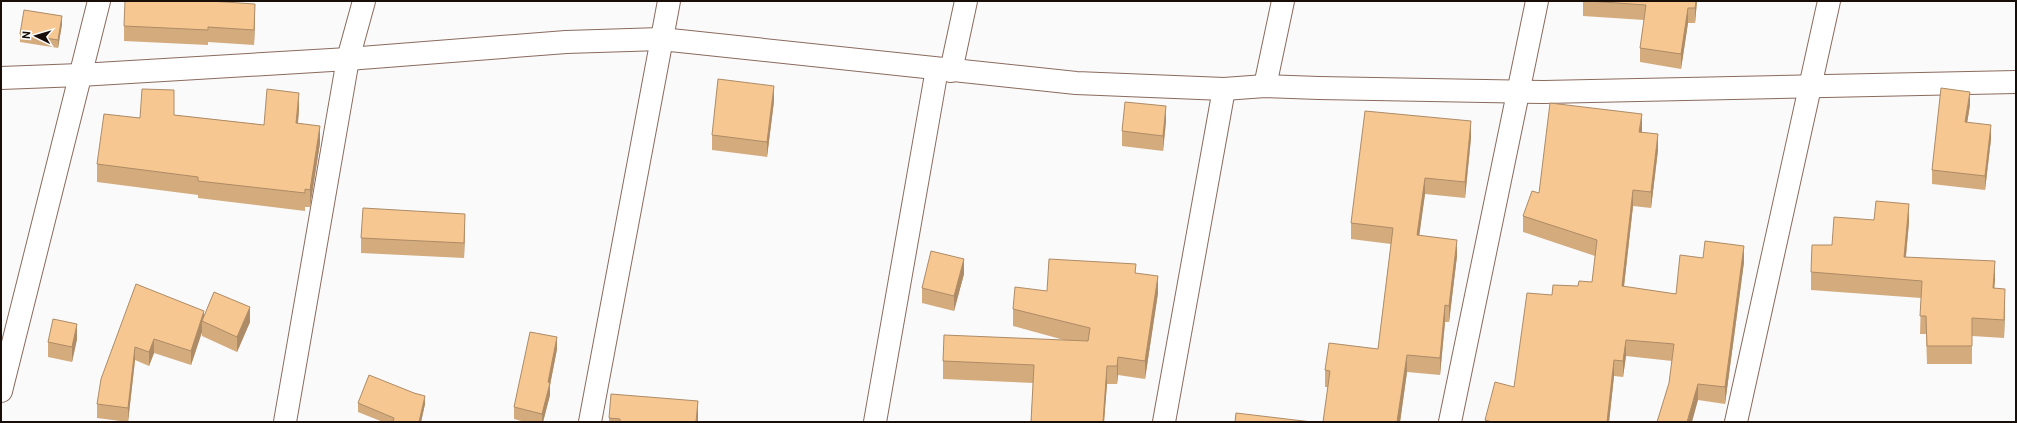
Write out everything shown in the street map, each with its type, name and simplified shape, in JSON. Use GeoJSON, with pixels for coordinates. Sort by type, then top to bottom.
{"type":"FeatureCollection","features":[{"type":"Feature","properties":{"kind":"street"},"geometry":{"type":"LineString","coordinates":[[1,391],[99,1]]}},
{"type":"Feature","properties":{"kind":"street"},"geometry":{"type":"LineString","coordinates":[[285,422],[348,58],[364,1]]}},
{"type":"Feature","properties":{"kind":"street"},"geometry":{"type":"LineString","coordinates":[[590,422],[669,1]]}},
{"type":"Feature","properties":{"kind":"street"},"geometry":{"type":"LineString","coordinates":[[875,422],[944,70],[966,1]]}},
{"type":"Feature","properties":{"kind":"street"},"geometry":{"type":"LineString","coordinates":[[1265,86],[1283,1]]}},
{"type":"Feature","properties":{"kind":"street"},"geometry":{"type":"LineString","coordinates":[[1450,422],[1537,1]]}},
{"type":"Feature","properties":{"kind":"street"},"geometry":{"type":"LineString","coordinates":[[1736,422],[1809,85],[1829,1]]}},
{"type":"Feature","properties":{"kind":"street"},"geometry":{"type":"LineString","coordinates":[[1,78],[80,75],[348,58],[566,42],[661,39],[1076,83],[1224,89],[1265,86],[1518,92],[2016,82]]}},
{"type":"Feature","properties":{"kind":"street"},"geometry":{"type":"LineString","coordinates":[[1164,422],[1224,89]]}},
{"type":"Feature","properties":{"kind":"building"},"geometry":{"type":"Polygon","coordinates":[[[125,1],[210,1],[255,4],[254,30],[208,27],[208,30],[124,26],[125,1]]]}},
{"type":"Feature","properties":{"kind":"building"},"geometry":{"type":"Polygon","coordinates":[[[1588,1],[1696,1],[1695,8],[1688,8],[1681,54],[1640,48],[1646,5],[1588,1]]]}},
{"type":"Feature","properties":{"kind":"building"},"geometry":{"type":"Polygon","coordinates":[[[24,10],[62,16],[58,40],[20,34],[24,10]]]}},
{"type":"Feature","properties":{"kind":"building"},"geometry":{"type":"Polygon","coordinates":[[[718,79],[774,86],[767,142],[712,135],[718,79]]]}},
{"type":"Feature","properties":{"kind":"building"},"geometry":{"type":"Polygon","coordinates":[[[1941,88],[1970,92],[1965,122],[1991,125],[1985,176],[1932,170],[1941,88]]]}},
{"type":"Feature","properties":{"kind":"building"},"geometry":{"type":"Polygon","coordinates":[[[142,89],[174,90],[174,115],[264,125],[267,89],[299,93],[296,123],[320,126],[310,190],[305,189],[305,193],[198,181],[198,177],[97,164],[104,114],[140,118],[142,89]]]}},
{"type":"Feature","properties":{"kind":"building"},"geometry":{"type":"Polygon","coordinates":[[[1125,102],[1166,106],[1163,136],[1122,131],[1125,102]]]}},
{"type":"Feature","properties":{"kind":"building"},"geometry":{"type":"Polygon","coordinates":[[[1550,103],[1642,114],[1639,132],[1658,134],[1651,192],[1633,190],[1622,286],[1676,294],[1680,255],[1703,258],[1705,241],[1744,246],[1725,387],[1698,384],[1687,422],[1657,422],[1669,383],[1674,344],[1626,340],[1623,361],[1614,360],[1607,422],[1492,422],[1485,420],[1495,382],[1514,387],[1527,293],[1552,295],[1553,285],[1578,286],[1579,281],[1592,282],[1597,240],[1523,216],[1532,191],[1539,193],[1550,103]]]}},
{"type":"Feature","properties":{"kind":"building"},"geometry":{"type":"Polygon","coordinates":[[[1365,111],[1471,121],[1465,182],[1425,178],[1417,235],[1457,240],[1449,306],[1445,305],[1440,358],[1407,355],[1397,422],[1323,422],[1330,371],[1325,370],[1329,343],[1378,349],[1393,228],[1351,223],[1365,111]]]}},
{"type":"Feature","properties":{"kind":"building"},"geometry":{"type":"Polygon","coordinates":[[[1876,201],[1909,204],[1904,257],[1995,261],[1993,288],[2005,289],[2004,320],[1972,318],[1972,346],[1927,346],[1926,316],[1920,316],[1922,281],[1811,272],[1812,245],[1832,245],[1834,217],[1874,220],[1876,201]]]}},
{"type":"Feature","properties":{"kind":"building"},"geometry":{"type":"Polygon","coordinates":[[[363,208],[465,214],[464,243],[361,238],[363,208]]]}},
{"type":"Feature","properties":{"kind":"building"},"geometry":{"type":"Polygon","coordinates":[[[931,251],[964,259],[954,296],[922,288],[931,251]]]}},
{"type":"Feature","properties":{"kind":"building"},"geometry":{"type":"Polygon","coordinates":[[[1049,259],[1136,264],[1135,273],[1158,276],[1145,361],[1118,357],[1117,366],[1107,366],[1103,422],[1031,422],[1034,365],[943,361],[944,335],[1088,341],[1090,328],[1013,309],[1015,287],[1047,291],[1049,259]]]}},
{"type":"Feature","properties":{"kind":"building"},"geometry":{"type":"Polygon","coordinates":[[[136,284],[204,311],[191,351],[154,339],[149,352],[135,347],[128,408],[97,404],[101,379],[136,284]]]}},
{"type":"Feature","properties":{"kind":"building"},"geometry":{"type":"Polygon","coordinates":[[[214,292],[250,307],[237,337],[202,321],[214,292]]]}},
{"type":"Feature","properties":{"kind":"building"},"geometry":{"type":"Polygon","coordinates":[[[53,319],[77,324],[72,347],[48,342],[53,319]]]}},
{"type":"Feature","properties":{"kind":"building"},"geometry":{"type":"Polygon","coordinates":[[[530,332],[557,337],[548,382],[550,383],[542,414],[514,407],[530,332]]]}},
{"type":"Feature","properties":{"kind":"building"},"geometry":{"type":"Polygon","coordinates":[[[369,375],[425,396],[419,422],[393,422],[394,418],[358,403],[369,375]]]}},
{"type":"Feature","properties":{"kind":"building"},"geometry":{"type":"Polygon","coordinates":[[[611,394],[698,401],[696,422],[620,422],[620,419],[609,418],[611,394]]]}},
{"type":"Feature","properties":{"kind":"building"},"geometry":{"type":"Polygon","coordinates":[[[1236,413],[1312,422],[1235,422],[1236,413]]]}}]}
